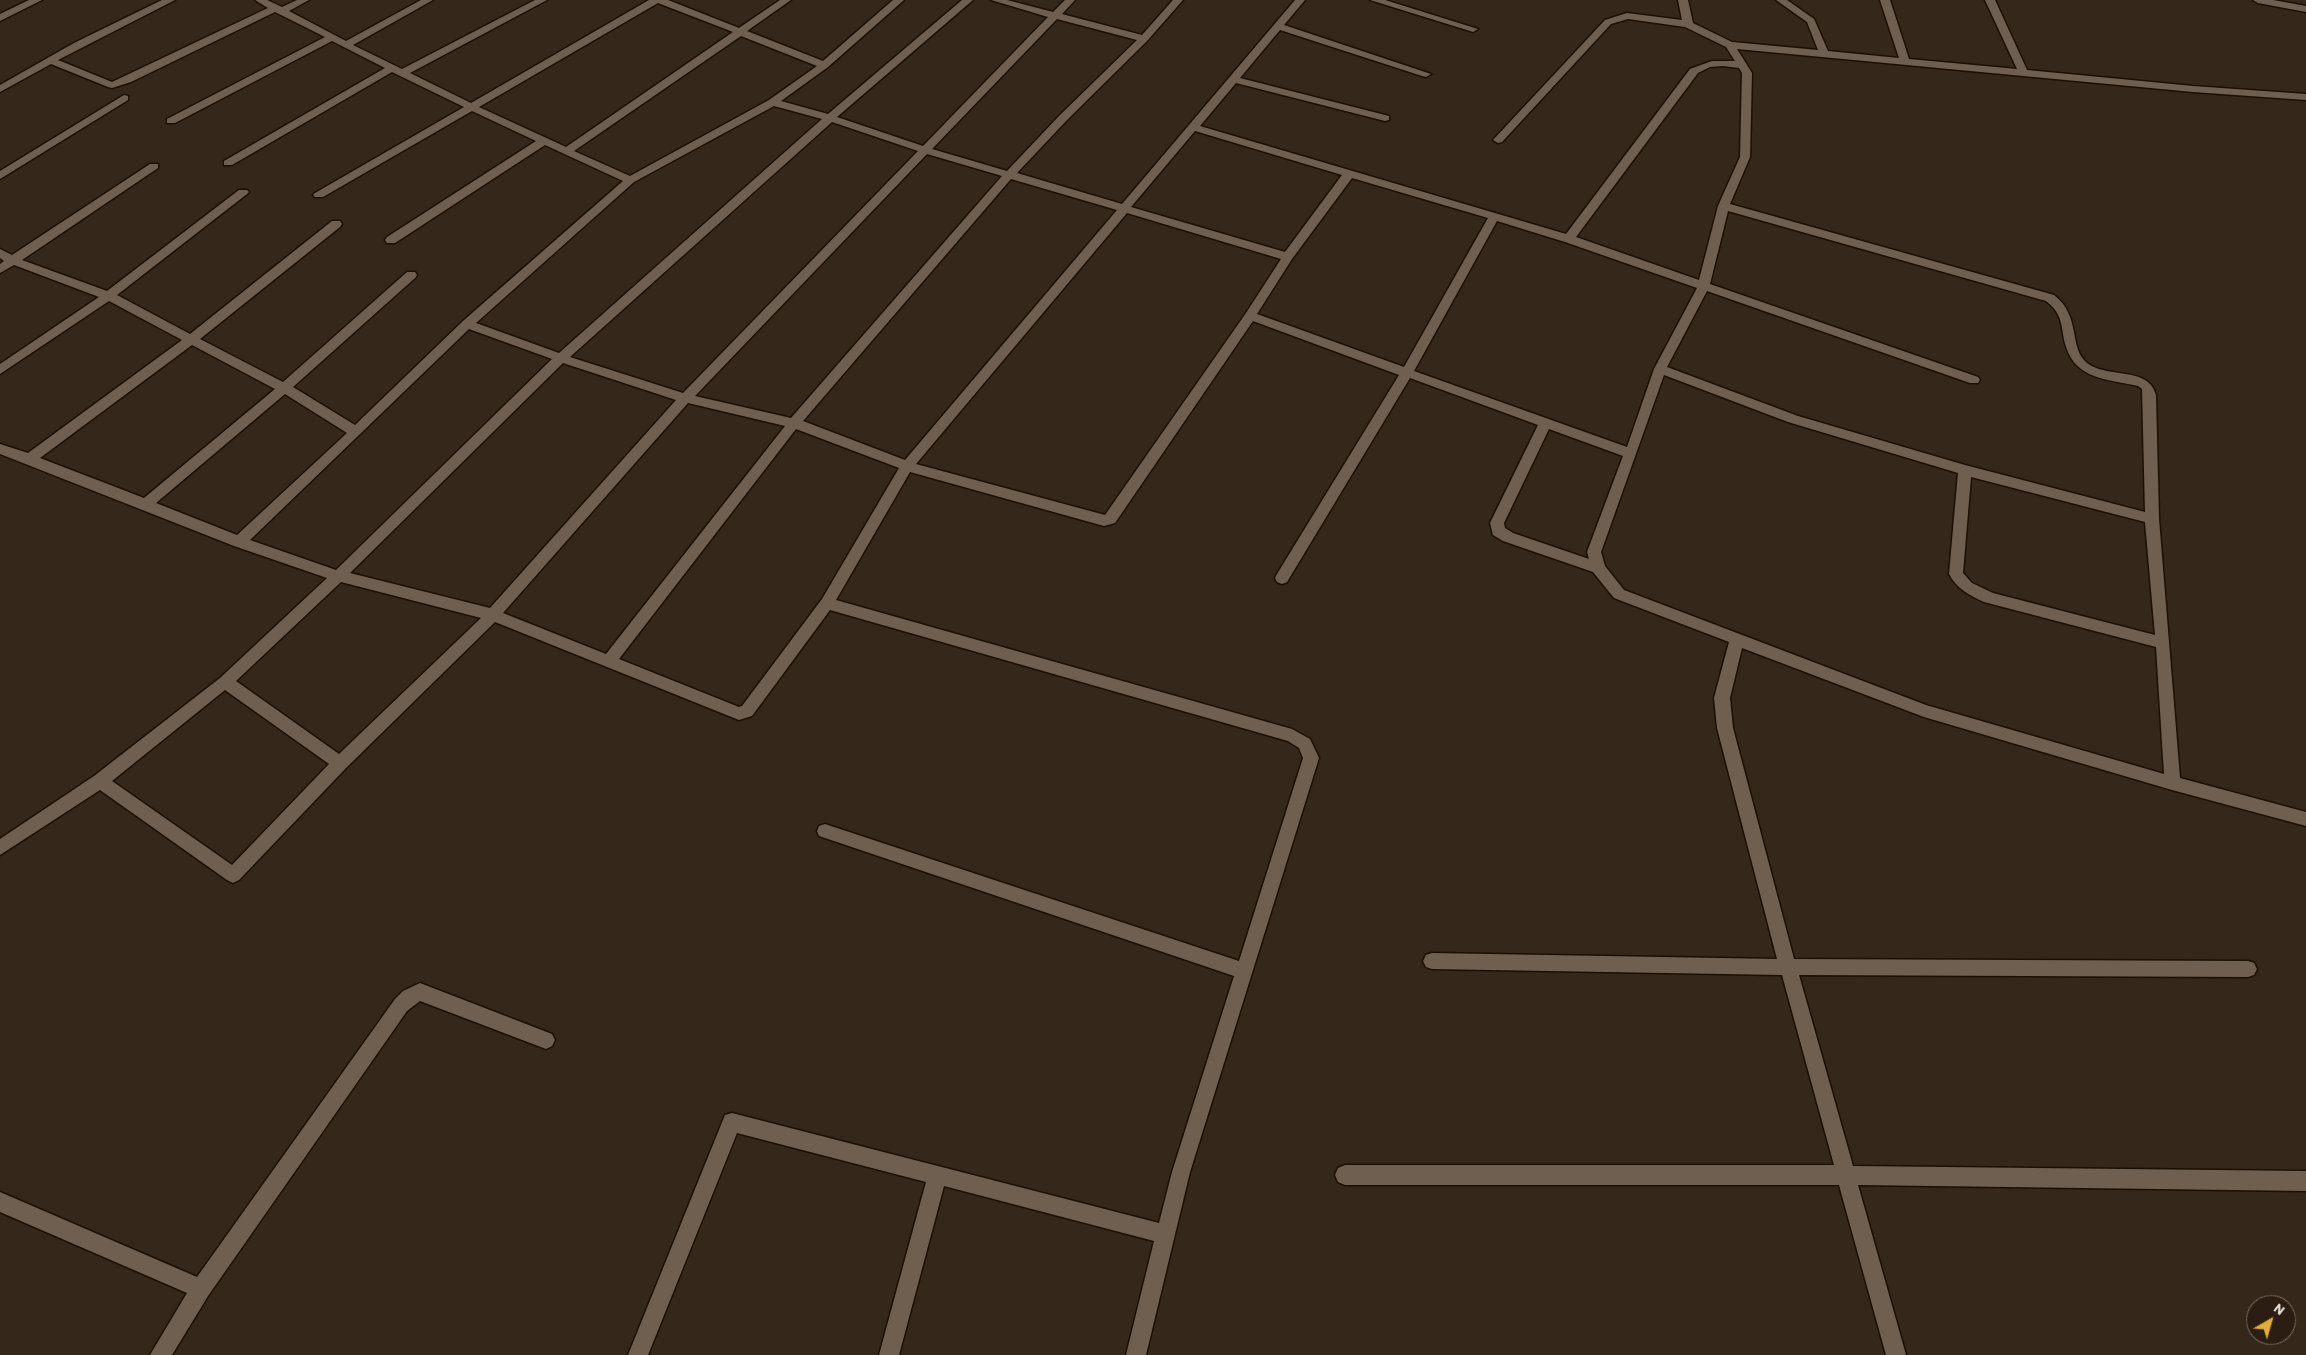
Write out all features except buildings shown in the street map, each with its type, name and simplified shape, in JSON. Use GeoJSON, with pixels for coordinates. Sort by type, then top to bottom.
{"type":"FeatureCollection","features":[{"type":"Feature","properties":{"kind":"street"},"geometry":{"type":"LineString","coordinates":[[0,18],[37,0]]}},
{"type":"Feature","properties":{"kind":"street"},"geometry":{"type":"LineString","coordinates":[[0,89],[98,34],[170,0]]}},
{"type":"Feature","properties":{"kind":"street"},"geometry":{"type":"LineString","coordinates":[[260,0],[471,106],[566,152],[630,180]]}},
{"type":"Feature","properties":{"kind":"street"},"geometry":{"type":"LineString","coordinates":[[50,60],[112,86],[278,10],[304,0]]}},
{"type":"Feature","properties":{"kind":"street"},"geometry":{"type":"LineString","coordinates":[[347,44],[428,0]]}},
{"type":"Feature","properties":{"kind":"street"},"geometry":{"type":"LineString","coordinates":[[228,163],[398,70],[542,0]]}},
{"type":"Feature","properties":{"kind":"street"},"geometry":{"type":"LineString","coordinates":[[319,195],[657,0],[824,65]]}},
{"type":"Feature","properties":{"kind":"street"},"geometry":{"type":"LineString","coordinates":[[566,152],[786,0]]}},
{"type":"Feature","properties":{"kind":"street"},"geometry":{"type":"LineString","coordinates":[[239,542],[356,432],[466,324],[630,180],[773,102],[824,65],[899,0]]}},
{"type":"Feature","properties":{"kind":"street"},"geometry":{"type":"LineString","coordinates":[[0,848],[100,781],[225,682],[338,576],[561,358],[830,118],[968,0]]}},
{"type":"Feature","properties":{"kind":"street"},"geometry":{"type":"LineString","coordinates":[[996,0],[1144,39]]}},
{"type":"Feature","properties":{"kind":"street"},"geometry":{"type":"LineString","coordinates":[[100,781],[233,875],[340,762],[493,615],[685,398],[1070,0]]}},
{"type":"Feature","properties":{"kind":"street"},"geometry":{"type":"LineString","coordinates":[[608,662],[794,423],[1009,175],[1063,118],[1144,39],[1178,0]]}},
{"type":"Feature","properties":{"kind":"street"},"geometry":{"type":"LineString","coordinates":[[0,449],[146,504],[239,542],[338,576],[493,615],[742,714],[747,711],[827,603],[907,466],[1300,0]]}},
{"type":"Feature","properties":{"kind":"street"},"geometry":{"type":"LineString","coordinates":[[1375,0],[1472,29]]}},
{"type":"Feature","properties":{"kind":"street"},"geometry":{"type":"LineString","coordinates":[[1683,0],[1688,24]]}},
{"type":"Feature","properties":{"kind":"street"},"geometry":{"type":"LineString","coordinates":[[1781,0],[1811,21],[1824,54]]}},
{"type":"Feature","properties":{"kind":"street"},"geometry":{"type":"LineString","coordinates":[[1885,0],[1905,61]]}},
{"type":"Feature","properties":{"kind":"street"},"geometry":{"type":"LineString","coordinates":[[1990,0],[2023,72]]}},
{"type":"Feature","properties":{"kind":"street"},"geometry":{"type":"LineString","coordinates":[[2258,0],[2306,9]]}},
{"type":"Feature","properties":{"kind":"street"},"geometry":{"type":"LineString","coordinates":[[1498,140],[1608,22],[1627,16],[1688,24],[1730,45],[2193,89],[2306,97]]}},
{"type":"Feature","properties":{"kind":"street"},"geometry":{"type":"LineString","coordinates":[[1277,26],[1426,74]]}},
{"type":"Feature","properties":{"kind":"street"},"geometry":{"type":"LineString","coordinates":[[171,121],[332,37]]}},
{"type":"Feature","properties":{"kind":"street"},"geometry":{"type":"LineString","coordinates":[[1730,45],[1747,73],[1745,158],[1724,206],[1704,285],[1660,369],[1631,454],[1594,552],[1598,568],[1619,594],[1924,711],[2306,820]]}},
{"type":"Feature","properties":{"kind":"street"},"geometry":{"type":"LineString","coordinates":[[1569,239],[1694,71],[1706,64],[1742,65]]}},
{"type":"Feature","properties":{"kind":"street"},"geometry":{"type":"LineString","coordinates":[[1232,79],[1384,118]]}},
{"type":"Feature","properties":{"kind":"street"},"geometry":{"type":"LineString","coordinates":[[0,176],[124,98]]}},
{"type":"Feature","properties":{"kind":"street"},"geometry":{"type":"LineString","coordinates":[[773,102],[1124,210],[1288,257]]}},
{"type":"Feature","properties":{"kind":"street"},"geometry":{"type":"LineString","coordinates":[[1192,127],[1569,239],[1974,380]]}},
{"type":"Feature","properties":{"kind":"street"},"geometry":{"type":"LineString","coordinates":[[391,240],[544,141]]}},
{"type":"Feature","properties":{"kind":"street"},"geometry":{"type":"LineString","coordinates":[[0,269],[154,166]]}},
{"type":"Feature","properties":{"kind":"street"},"geometry":{"type":"LineString","coordinates":[[466,324],[561,358],[685,398],[794,423],[907,466],[1104,521],[1110,519],[1250,316],[1288,257],[1348,174]]}},
{"type":"Feature","properties":{"kind":"street"},"geometry":{"type":"LineString","coordinates":[[0,370],[108,296],[243,192]]}},
{"type":"Feature","properties":{"kind":"street"},"geometry":{"type":"LineString","coordinates":[[1724,206],[2050,298],[2060,304],[2064,312],[2075,358],[2083,366],[2096,372],[2142,382],[2148,386],[2150,395],[2152,518],[2163,643],[2172,783]]}},
{"type":"Feature","properties":{"kind":"street"},"geometry":{"type":"LineString","coordinates":[[1282,578],[1406,374],[1494,217]]}},
{"type":"Feature","properties":{"kind":"street"},"geometry":{"type":"LineString","coordinates":[[30,459],[190,340],[336,224]]}},
{"type":"Feature","properties":{"kind":"street"},"geometry":{"type":"LineString","coordinates":[[0,253],[13,260],[108,296],[284,388],[356,432]]}},
{"type":"Feature","properties":{"kind":"street"},"geometry":{"type":"LineString","coordinates":[[146,504],[284,388],[411,275]]}},
{"type":"Feature","properties":{"kind":"street"},"geometry":{"type":"LineString","coordinates":[[1250,316],[1631,454]]}},
{"type":"Feature","properties":{"kind":"street"},"geometry":{"type":"LineString","coordinates":[[1660,369],[1793,419],[1965,470],[2152,518]]}},
{"type":"Feature","properties":{"kind":"street"},"geometry":{"type":"LineString","coordinates":[[1545,423],[1497,523],[1498,532],[1598,568]]}},
{"type":"Feature","properties":{"kind":"street"},"geometry":{"type":"LineString","coordinates":[[1965,470],[1956,574],[1967,587],[1989,598],[2163,643]]}},
{"type":"Feature","properties":{"kind":"street"},"geometry":{"type":"LineString","coordinates":[[827,603],[1292,736],[1305,744],[1311,758],[1181,1172],[1136,1355]]}},
{"type":"Feature","properties":{"kind":"street"},"geometry":{"type":"LineString","coordinates":[[1737,640],[1722,698],[1725,728],[1788,967],[1896,1355]]}},
{"type":"Feature","properties":{"kind":"street"},"geometry":{"type":"LineString","coordinates":[[225,682],[340,762]]}},
{"type":"Feature","properties":{"kind":"street"},"geometry":{"type":"LineString","coordinates":[[825,831],[1243,971]]}},
{"type":"Feature","properties":{"kind":"street"},"geometry":{"type":"LineString","coordinates":[[1432,961],[1788,967],[2248,970]]}},
{"type":"Feature","properties":{"kind":"street"},"geometry":{"type":"LineString","coordinates":[[160,1355],[201,1289],[409,996],[420,992],[546,1040]]}},
{"type":"Feature","properties":{"kind":"street"},"geometry":{"type":"LineString","coordinates":[[638,1355],[732,1122],[1165,1234]]}},
{"type":"Feature","properties":{"kind":"street"},"geometry":{"type":"LineString","coordinates":[[889,1355],[938,1174]]}},
{"type":"Feature","properties":{"kind":"street"},"geometry":{"type":"LineString","coordinates":[[1346,1175],[1847,1175],[2306,1181]]}},
{"type":"Feature","properties":{"kind":"street"},"geometry":{"type":"LineString","coordinates":[[0,1202],[201,1289]]}}]}
